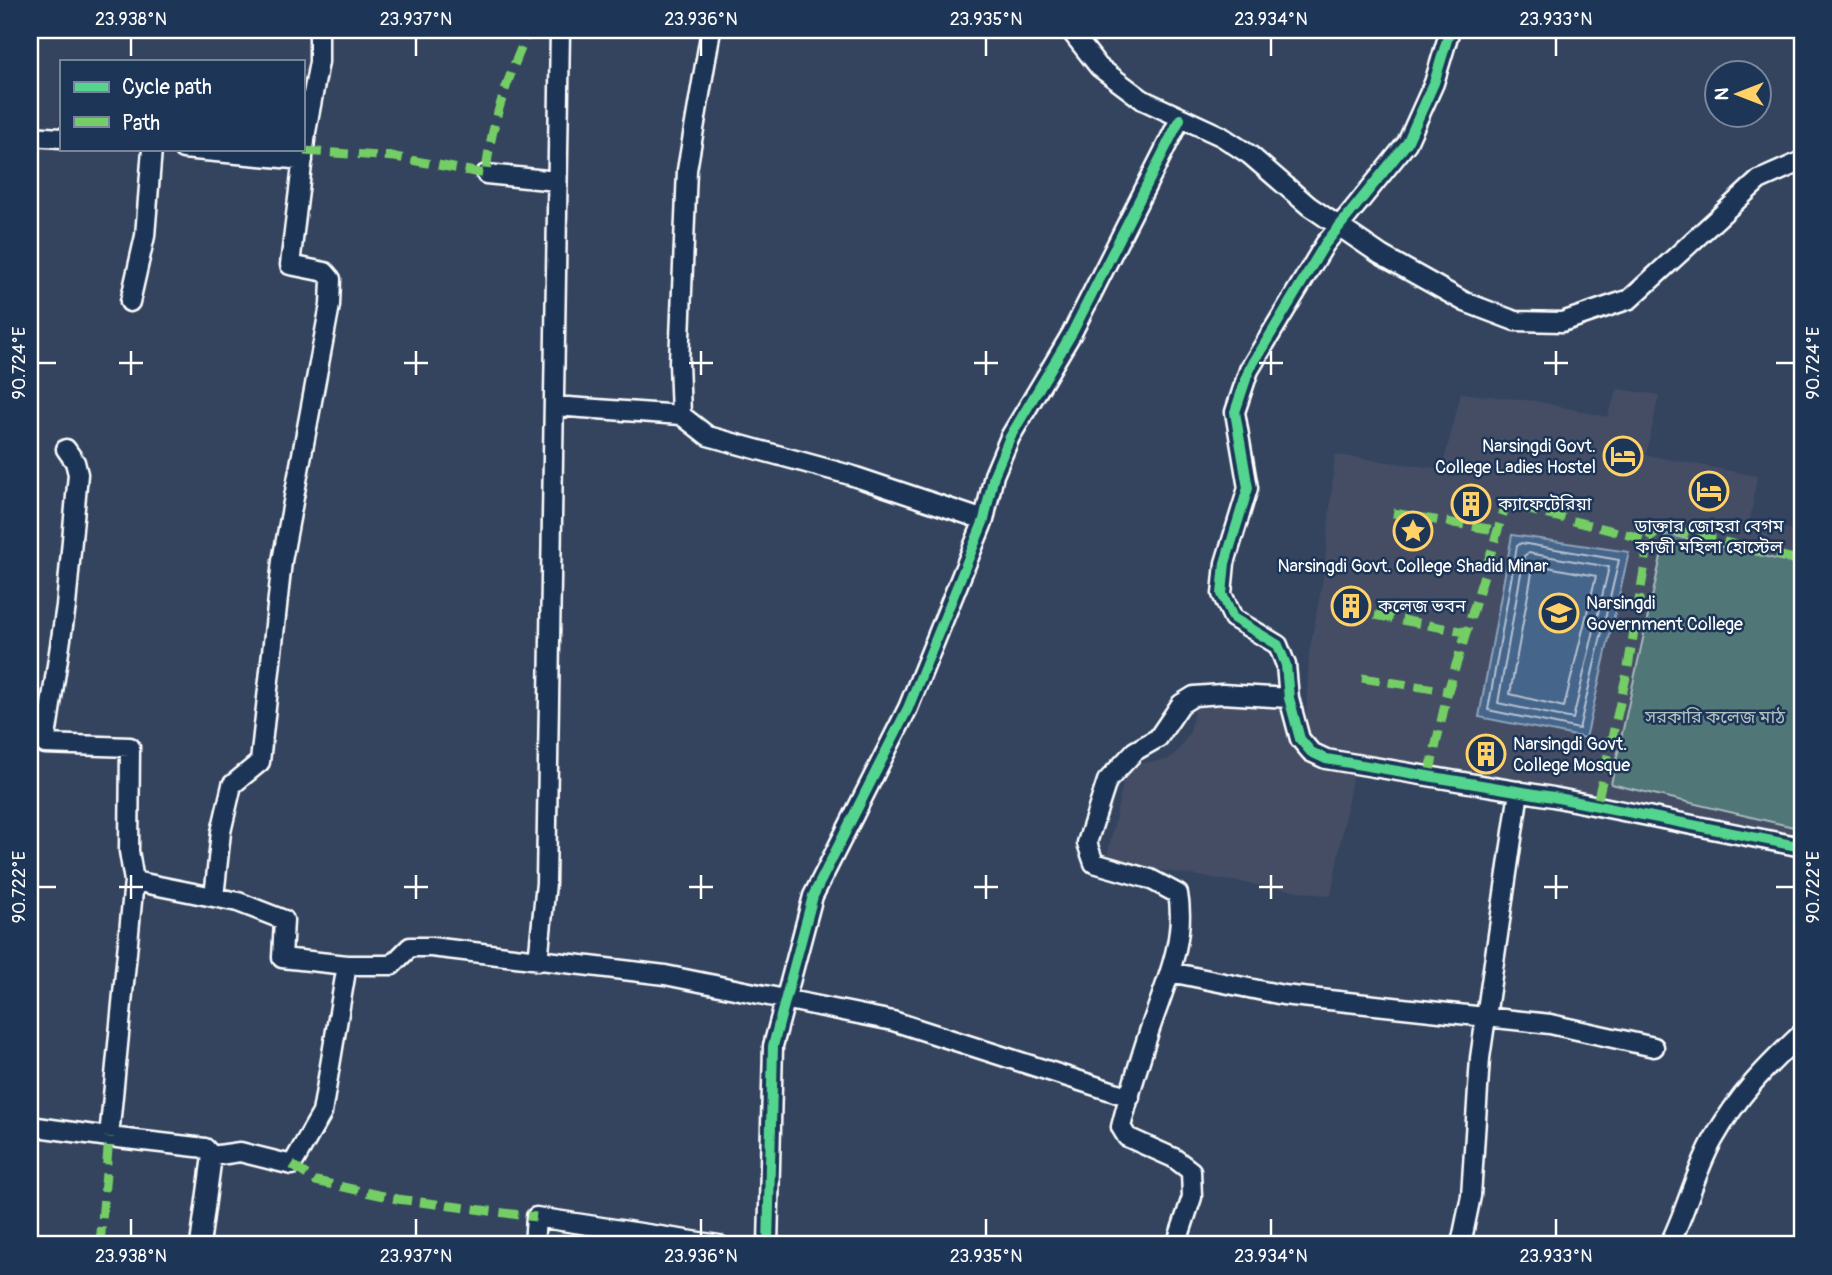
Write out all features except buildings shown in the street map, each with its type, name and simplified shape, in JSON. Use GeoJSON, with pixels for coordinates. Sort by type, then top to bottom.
{"type":"FeatureCollection","features":[{"type":"Feature","properties":{"kind":"street"},"geometry":{"type":"LineString","coordinates":[[214,897],[221,832],[232,785],[260,762],[282,561],[330,305],[331,279],[325,272],[290,265],[319,62],[319,30]]}},
{"type":"Feature","properties":{"kind":"street"},"geometry":{"type":"LineString","coordinates":[[538,961],[546,883],[560,30]]}},
{"type":"Feature","properties":{"kind":"street"},"geometry":{"type":"LineString","coordinates":[[681,415],[679,362],[687,170],[711,30]]}},
{"type":"Feature","properties":{"kind":"street"},"geometry":{"type":"LineString","coordinates":[[1450,30],[1434,83],[1407,143],[1339,224],[1249,370],[1235,412],[1248,488],[1224,563],[1222,594],[1233,618],[1278,645],[1286,665],[1289,698],[1303,747],[1326,759],[1519,791],[1802,847]]}},
{"type":"Feature","properties":{"kind":"street"},"geometry":{"type":"LineString","coordinates":[[1073,31],[1099,67],[1143,100],[1231,142],[1309,206],[1381,255],[1465,302],[1515,321],[1562,322],[1630,299],[1759,180],[1802,161]]}},
{"type":"Feature","properties":{"kind":"street"},"geometry":{"type":"LineString","coordinates":[[768,1245],[773,1046],[813,896],[908,709],[984,520],[994,475],[1010,437],[1072,333],[1180,119]]}},
{"type":"Feature","properties":{"kind":"street"},"geometry":{"type":"LineString","coordinates":[[30,136],[60,138]]}},
{"type":"Feature","properties":{"kind":"street"},"geometry":{"type":"LineString","coordinates":[[130,302],[145,236],[152,150]]}},
{"type":"Feature","properties":{"kind":"street"},"geometry":{"type":"LineString","coordinates":[[194,150],[303,160]]}},
{"type":"Feature","properties":{"kind":"street"},"geometry":{"type":"LineString","coordinates":[[486,174],[558,181]]}},
{"type":"Feature","properties":{"kind":"street"},"geometry":{"type":"LineString","coordinates":[[554,406],[681,415],[709,436],[850,475],[984,520]]}},
{"type":"Feature","properties":{"kind":"street"},"geometry":{"type":"LineString","coordinates":[[66,449],[75,462],[78,474],[66,606],[45,744],[130,747],[129,851],[134,881],[126,937],[109,1137]]}},
{"type":"Feature","properties":{"kind":"street"},"geometry":{"type":"LineString","coordinates":[[1176,1245],[1192,1198],[1191,1171],[1174,1158],[1126,1137],[1121,1126],[1170,972],[1182,911],[1178,894],[1150,879],[1094,863],[1087,843],[1107,781],[1135,751],[1158,738],[1181,704],[1194,696],[1255,694],[1289,698]]}},
{"type":"Feature","properties":{"kind":"street"},"geometry":{"type":"LineString","coordinates":[[1461,1244],[1471,1196],[1480,1058],[1519,791]]}},
{"type":"Feature","properties":{"kind":"street"},"geometry":{"type":"LineString","coordinates":[[134,881],[238,902],[284,920],[282,958],[348,965],[392,965],[410,947],[665,975],[893,1021],[1130,1097]]}},
{"type":"Feature","properties":{"kind":"street"},"geometry":{"type":"LineString","coordinates":[[212,1156],[240,1152],[292,1165],[321,1113],[348,965]]}},
{"type":"Feature","properties":{"kind":"street"},"geometry":{"type":"LineString","coordinates":[[1170,972],[1283,995],[1409,1006],[1486,1018],[1550,1024],[1654,1047]]}},
{"type":"Feature","properties":{"kind":"street"},"geometry":{"type":"LineString","coordinates":[[1669,1245],[1686,1211],[1712,1142],[1752,1080],[1802,1033]]}},
{"type":"Feature","properties":{"kind":"street"},"geometry":{"type":"LineString","coordinates":[[30,1126],[205,1148],[212,1156],[200,1245]]}},
{"type":"Feature","properties":{"kind":"street"},"geometry":{"type":"LineString","coordinates":[[534,1245],[536,1217],[719,1245]]}},
{"type":"Feature","properties":{"kind":"shaded area","name":"Narsingdi Government College"},"geometry":{"type":"Polygon","coordinates":[[[1618,389],[1659,395],[1646,455],[1757,476],[1750,521],[1802,532],[1802,845],[1341,757],[1305,743],[1309,654],[1324,573],[1335,455],[1442,469],[1461,393],[1535,401],[1607,417],[1618,389]]]}},
{"type":"Feature","properties":{"kind":"shaded area"},"geometry":{"type":"Polygon","coordinates":[[[1197,698],[1286,709],[1292,738],[1300,754],[1354,766],[1331,896],[1106,862],[1127,765],[1167,760],[1178,751],[1190,732],[1197,698]]]}},
{"type":"Feature","properties":{"kind":"green space","name":"সরকারি কলেজ মাঠ"},"geometry":{"type":"Polygon","coordinates":[[[1666,534],[1802,565],[1802,829],[1611,784],[1666,534]]]}},
{"type":"Feature","properties":{"kind":"water"},"geometry":{"type":"Polygon","coordinates":[[[1512,535],[1629,552],[1586,738],[1479,717],[1512,535]]]}},
{"type":"Feature","properties":{"kind":"marked path"},"geometry":{"type":"LineString","coordinates":[[304,151],[395,157],[486,174],[502,100],[529,30]]}},
{"type":"Feature","properties":{"kind":"marked path"},"geometry":{"type":"LineString","coordinates":[[1429,775],[1448,691],[1506,504],[1649,540],[1627,673],[1596,807]]}},
{"type":"Feature","properties":{"kind":"marked path"},"geometry":{"type":"LineString","coordinates":[[1393,513],[1495,530]]}},
{"type":"Feature","properties":{"kind":"marked path"},"geometry":{"type":"LineString","coordinates":[[1649,540],[1659,529],[1670,529],[1802,561]]}},
{"type":"Feature","properties":{"kind":"marked path"},"geometry":{"type":"LineString","coordinates":[[1375,615],[1465,632]]}},
{"type":"Feature","properties":{"kind":"marked path"},"geometry":{"type":"LineString","coordinates":[[1362,678],[1448,691]]}},
{"type":"Feature","properties":{"kind":"marked path"},"geometry":{"type":"LineString","coordinates":[[100,1245],[109,1137]]}},
{"type":"Feature","properties":{"kind":"marked path"},"geometry":{"type":"LineString","coordinates":[[292,1165],[316,1181],[397,1199],[536,1217]]}},
{"type":"Feature","properties":{"kind":"cycle path"},"geometry":{"type":"LineString","coordinates":[[1450,30],[1434,83],[1407,143],[1325,244],[1249,370],[1235,412],[1248,488],[1225,563],[1222,594],[1233,618],[1278,645],[1286,665],[1289,698],[1300,739],[1311,752],[1326,759],[1553,797],[1802,847]]}},
{"type":"Feature","properties":{"kind":"cycle path"},"geometry":{"type":"LineString","coordinates":[[768,1245],[773,1046],[813,896],[908,708],[984,520],[994,475],[1010,437],[1072,333],[1180,119]]}},
{"type":"Feature","properties":{"kind":"place","name":"Narsingdi Govt. College Ladies Hostel"},"geometry":{"type":"Point","coordinates":[1623,456]}},
{"type":"Feature","properties":{"kind":"place","name":"ডাক্তার জোহরা বেগম কাজী মহিলা হোস্টেল"},"geometry":{"type":"Point","coordinates":[1709,491]}},
{"type":"Feature","properties":{"kind":"place","name":"ক্যাফেটেরিয়া"},"geometry":{"type":"Point","coordinates":[1471,504]}},
{"type":"Feature","properties":{"kind":"place","name":"Narsingdi Govt. College Shadid Minar"},"geometry":{"type":"Point","coordinates":[1413,531]}},
{"type":"Feature","properties":{"kind":"place","name":"কলেজ ভবন"},"geometry":{"type":"Point","coordinates":[1351,606]}},
{"type":"Feature","properties":{"kind":"place","name":"Narsingdi Government College"},"geometry":{"type":"Point","coordinates":[1559,613]}},
{"type":"Feature","properties":{"kind":"place","name":"Narsingdi Govt. College Mosque"},"geometry":{"type":"Point","coordinates":[1486,754]}}]}
